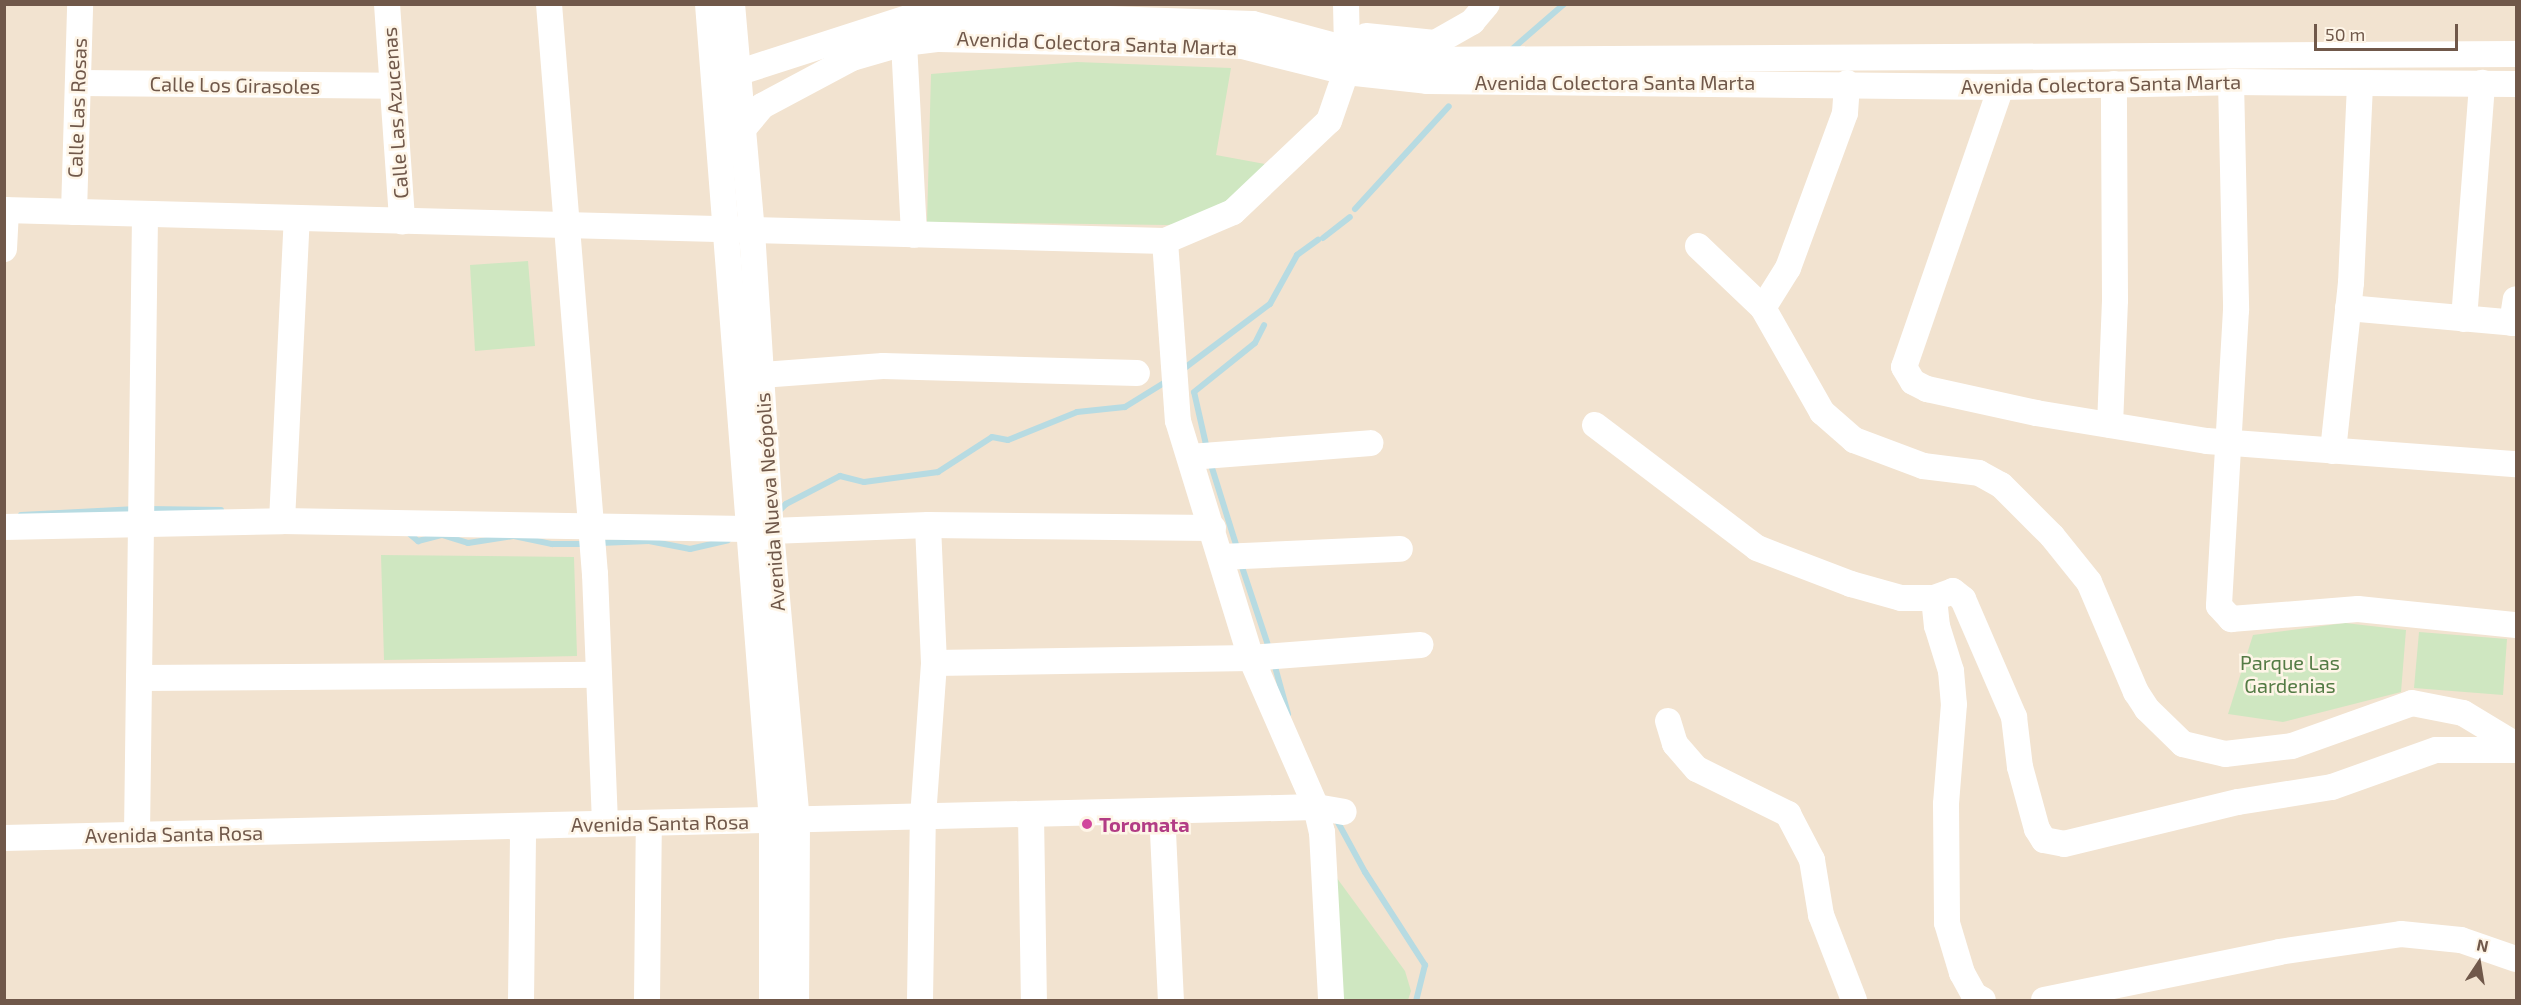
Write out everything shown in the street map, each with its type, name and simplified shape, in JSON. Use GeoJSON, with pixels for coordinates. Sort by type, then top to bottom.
{"type":"FeatureCollection","features":[{"type":"Feature","properties":{"kind":"street","name":"Calle Las Rosas"},"geometry":{"type":"LineString","coordinates":[[74,212],[80,4]]}},
{"type":"Feature","properties":{"kind":"street","name":"Calle Las Azucenas"},"geometry":{"type":"LineString","coordinates":[[387,4],[402,221]]}},
{"type":"Feature","properties":{"kind":"street"},"geometry":{"type":"LineString","coordinates":[[549,4],[592,529],[605,824]]}},
{"type":"Feature","properties":{"kind":"street","name":"Avenida Nueva Neópolis"},"geometry":{"type":"LineString","coordinates":[[708,4],[727,230],[758,530],[797,820],[796,1000]]}},
{"type":"Feature","properties":{"kind":"street","name":"Avenida Nueva Neópolis"},"geometry":{"type":"LineString","coordinates":[[732,4],[752,231],[761,375],[758,530],[772,820],[772,1000]]}},
{"type":"Feature","properties":{"kind":"street"},"geometry":{"type":"LineString","coordinates":[[4,249],[5,210],[1165,242],[1233,212],[1329,121],[1347,51],[1346,4]]}},
{"type":"Feature","properties":{"kind":"street"},"geometry":{"type":"LineString","coordinates":[[1347,51],[1435,44],[1472,22],[1487,4]]}},
{"type":"Feature","properties":{"kind":"street","name":"Avenida Colectora Santa Marta"},"geometry":{"type":"LineString","coordinates":[[737,73],[910,17],[965,14],[1252,24],[1347,51],[1427,81],[1847,83],[2001,87],[2231,82],[2517,84]]}},
{"type":"Feature","properties":{"kind":"street","name":"Avenida Colectora Santa Marta"},"geometry":{"type":"LineString","coordinates":[[742,129],[762,106],[852,58],[904,43],[939,39],[1208,44],[1347,51],[1410,60],[2517,54]]}},
{"type":"Feature","properties":{"kind":"street"},"geometry":{"type":"LineString","coordinates":[[904,43],[914,235]]}},
{"type":"Feature","properties":{"kind":"street"},"geometry":{"type":"LineString","coordinates":[[2231,82],[2236,310],[2218,606],[2223,614],[2231,619],[2358,609],[2517,625]]}},
{"type":"Feature","properties":{"kind":"street","name":"Calle Los Girasoles"},"geometry":{"type":"LineString","coordinates":[[78,83],[393,87]]}},
{"type":"Feature","properties":{"kind":"street"},"geometry":{"type":"LineString","coordinates":[[1762,308],[1792,257],[1845,112],[1847,83]]}},
{"type":"Feature","properties":{"kind":"street"},"geometry":{"type":"LineString","coordinates":[[2333,452],[2348,308],[2360,83]]}},
{"type":"Feature","properties":{"kind":"street"},"geometry":{"type":"LineString","coordinates":[[2464,319],[2482,83]]}},
{"type":"Feature","properties":{"kind":"street"},"geometry":{"type":"LineString","coordinates":[[2110,425],[2115,300],[2114,84]]}},
{"type":"Feature","properties":{"kind":"street"},"geometry":{"type":"LineString","coordinates":[[2001,87],[1904,367],[1913,382],[1927,389],[2110,425],[2227,443],[2517,464]]}},
{"type":"Feature","properties":{"kind":"street"},"geometry":{"type":"LineString","coordinates":[[137,834],[145,214]]}},
{"type":"Feature","properties":{"kind":"street"},"geometry":{"type":"LineString","coordinates":[[282,521],[297,218]]}},
{"type":"Feature","properties":{"kind":"street"},"geometry":{"type":"LineString","coordinates":[[1165,242],[1178,421],[1213,528],[1251,658],[1316,807],[1322,832],[1331,1000]]}},
{"type":"Feature","properties":{"kind":"street"},"geometry":{"type":"LineString","coordinates":[[1698,246],[1762,308],[1822,412],[1854,440],[1923,466],[1979,473],[2001,485],[2052,536],[2089,582],[2136,692],[2147,709],[2183,744],[2225,754],[2292,746],[2412,703],[2463,712],[2517,745]]}},
{"type":"Feature","properties":{"kind":"street"},"geometry":{"type":"LineString","coordinates":[[2348,308],[2464,319],[2515,315]]}},
{"type":"Feature","properties":{"kind":"street"},"geometry":{"type":"LineString","coordinates":[[761,375],[883,366],[1137,373]]}},
{"type":"Feature","properties":{"kind":"street"},"geometry":{"type":"LineString","coordinates":[[1595,425],[1757,548],[1851,585],[1900,598],[1934,597],[1953,591],[1964,599],[2014,717],[2020,767],[2037,829],[2044,840],[2064,844],[2238,802],[2332,787],[2436,750],[2517,750]]}},
{"type":"Feature","properties":{"kind":"street"},"geometry":{"type":"LineString","coordinates":[[1190,457],[1370,442]]}},
{"type":"Feature","properties":{"kind":"street"},"geometry":{"type":"LineString","coordinates":[[4,527],[282,521],[592,529],[758,530],[928,525],[1213,528]]}},
{"type":"Feature","properties":{"kind":"street"},"geometry":{"type":"LineString","coordinates":[[920,1000],[923,817],[934,663],[928,525]]}},
{"type":"Feature","properties":{"kind":"street"},"geometry":{"type":"LineString","coordinates":[[1221,557],[1400,549]]}},
{"type":"Feature","properties":{"kind":"street"},"geometry":{"type":"LineString","coordinates":[[1934,597],[1937,626],[1951,671],[1954,704],[1946,804],[1947,923],[1962,974],[1974,995],[1983,1000]]}},
{"type":"Feature","properties":{"kind":"street"},"geometry":{"type":"LineString","coordinates":[[934,663],[1251,658],[1420,645]]}},
{"type":"Feature","properties":{"kind":"street"},"geometry":{"type":"LineString","coordinates":[[139,678],[599,675]]}},
{"type":"Feature","properties":{"kind":"street"},"geometry":{"type":"LineString","coordinates":[[1668,721],[1675,744],[1697,769],[1788,814],[1812,860],[1821,915],[1854,1000]]}},
{"type":"Feature","properties":{"kind":"street","name":"Avenida Santa Rosa"},"geometry":{"type":"LineString","coordinates":[[4,838],[1316,807],[1344,812]]}},
{"type":"Feature","properties":{"kind":"street"},"geometry":{"type":"LineString","coordinates":[[1162,811],[1171,1000]]}},
{"type":"Feature","properties":{"kind":"street"},"geometry":{"type":"LineString","coordinates":[[1030,815],[1034,1000]]}},
{"type":"Feature","properties":{"kind":"street"},"geometry":{"type":"LineString","coordinates":[[647,1000],[649,824]]}},
{"type":"Feature","properties":{"kind":"street"},"geometry":{"type":"LineString","coordinates":[[521,1000],[523,826]]}},
{"type":"Feature","properties":{"kind":"street"},"geometry":{"type":"LineString","coordinates":[[2044,1000],[2289,951],[2401,934],[2461,940],[2517,959]]}},
{"type":"Feature","properties":{"kind":"shaded area"},"geometry":{"type":"Polygon","coordinates":[[[5,5],[2516,5],[2516,1000],[5,1000],[5,5]]]}},
{"type":"Feature","properties":{"kind":"green space"},"geometry":{"type":"Polygon","coordinates":[[[1077,62],[1231,68],[1216,155],[1265,164],[1221,215],[1168,225],[927,222],[931,74],[1077,62]]]}},
{"type":"Feature","properties":{"kind":"green space"},"geometry":{"type":"Polygon","coordinates":[[[528,261],[535,346],[475,351],[470,265],[528,261]]]}},
{"type":"Feature","properties":{"kind":"green space"},"geometry":{"type":"Polygon","coordinates":[[[381,555],[574,557],[577,656],[384,660],[381,555]]]}},
{"type":"Feature","properties":{"kind":"green space","name":"Parque Las Gardenias"},"geometry":{"type":"Polygon","coordinates":[[[2345,623],[2406,630],[2401,692],[2283,722],[2228,714],[2253,635],[2345,623]]]}},
{"type":"Feature","properties":{"kind":"green space"},"geometry":{"type":"Polygon","coordinates":[[[2419,632],[2507,639],[2503,695],[2414,688],[2419,632]]]}},
{"type":"Feature","properties":{"kind":"green space"},"geometry":{"type":"Polygon","coordinates":[[[1331,870],[1405,971],[1411,991],[1408,1000],[1341,1000],[1331,870]]]}},
{"type":"Feature","properties":{"kind":"waterway"},"geometry":{"type":"LineString","coordinates":[[1510,51],[1564,4]]}},
{"type":"Feature","properties":{"kind":"waterway"},"geometry":{"type":"LineString","coordinates":[[1355,209],[1449,106]]}},
{"type":"Feature","properties":{"kind":"waterway"},"geometry":{"type":"LineString","coordinates":[[1323,238],[1350,217]]}},
{"type":"Feature","properties":{"kind":"waterway"},"geometry":{"type":"LineString","coordinates":[[1182,370],[1270,304],[1297,255],[1318,240]]}},
{"type":"Feature","properties":{"kind":"waterway"},"geometry":{"type":"LineString","coordinates":[[1207,449],[1194,392],[1255,343],[1264,325]]}},
{"type":"Feature","properties":{"kind":"waterway"},"geometry":{"type":"LineString","coordinates":[[777,513],[786,504],[840,476],[864,482],[938,472],[992,437],[1008,440],[1077,412],[1125,407],[1167,381]]}},
{"type":"Feature","properties":{"kind":"waterway"},"geometry":{"type":"LineString","coordinates":[[1212,468],[1238,551]]}},
{"type":"Feature","properties":{"kind":"waterway"},"geometry":{"type":"LineString","coordinates":[[21,515],[137,509]]}},
{"type":"Feature","properties":{"kind":"waterway"},"geometry":{"type":"LineString","coordinates":[[147,509],[221,510]]}},
{"type":"Feature","properties":{"kind":"waterway"},"geometry":{"type":"LineString","coordinates":[[406,531],[418,541],[442,535],[468,543],[514,536],[552,544],[586,544]]}},
{"type":"Feature","properties":{"kind":"waterway"},"geometry":{"type":"LineString","coordinates":[[599,543],[649,541],[690,549],[728,540]]}},
{"type":"Feature","properties":{"kind":"waterway"},"geometry":{"type":"LineString","coordinates":[[1241,564],[1270,651]]}},
{"type":"Feature","properties":{"kind":"waterway"},"geometry":{"type":"LineString","coordinates":[[1274,663],[1288,714]]}},
{"type":"Feature","properties":{"kind":"waterway"},"geometry":{"type":"LineString","coordinates":[[1335,817],[1365,872],[1425,965],[1416,1000]]}},
{"type":"Feature","properties":{"kind":"place","name":"Toromata"},"geometry":{"type":"Point","coordinates":[1087,824]}}]}
